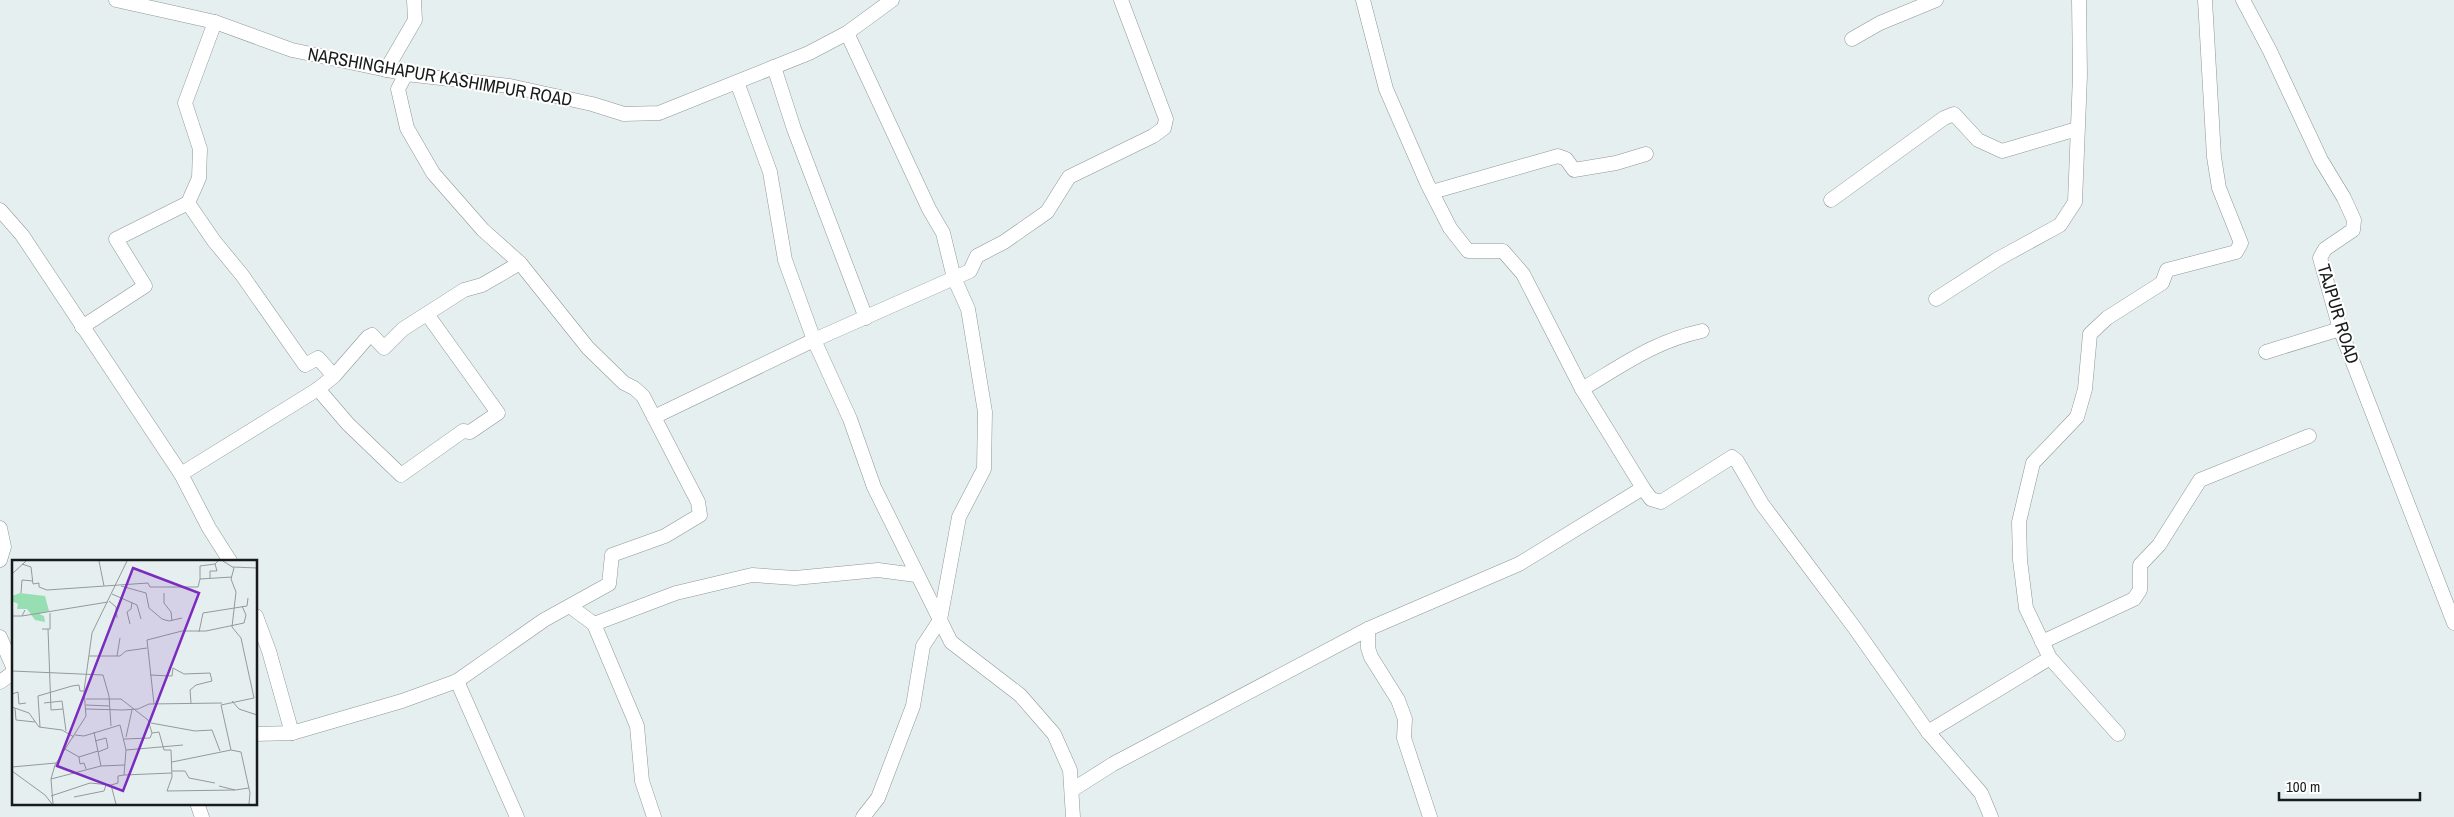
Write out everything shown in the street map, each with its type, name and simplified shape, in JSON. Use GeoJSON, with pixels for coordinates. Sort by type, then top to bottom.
{"type":"FeatureCollection","features":[{"type":"Feature","properties":{"kind":"street","name":"NARSHINGHAPUR KASHIMPUR ROAD"},"geometry":{"type":"LineString","coordinates":[[116,0],[215,22],[292,50],[406,74],[510,86],[592,104],[624,114],[659,113],[809,53],[847,33],[892,0]]}},
{"type":"Feature","properties":{"kind":"street"},"geometry":{"type":"LineString","coordinates":[[386,70],[414,20],[414,0]]}},
{"type":"Feature","properties":{"kind":"street"},"geometry":{"type":"LineString","coordinates":[[654,418],[814,340],[970,272],[977,256],[1004,242],[1047,212],[1069,177],[1153,136],[1164,128],[1166,119],[1121,0]]}},
{"type":"Feature","properties":{"kind":"street"},"geometry":{"type":"LineString","coordinates":[[1363,0],[1386,89],[1450,228],[1468,251],[1503,251],[1523,274],[1582,388],[1651,499],[1661,502],[1732,456],[1737,461],[1762,504],[1854,627],[1928,732],[1981,793],[1991,817]]}},
{"type":"Feature","properties":{"kind":"street"},"geometry":{"type":"LineString","coordinates":[[1852,39],[1880,23],[1936,0]]}},
{"type":"Feature","properties":{"kind":"street"},"geometry":{"type":"LineString","coordinates":[[1936,299],[1998,259],[2060,225],[2075,202],[2080,75],[2079,0]]}},
{"type":"Feature","properties":{"kind":"street"},"geometry":{"type":"LineString","coordinates":[[2118,734],[2050,658],[2026,608],[2020,560],[2019,522],[2032,463],[2077,417],[2085,389],[2090,334],[2107,318],[2162,283],[2167,270],[2222,256],[2240,248],[2241,243],[2219,188],[2214,157],[2205,0]]}},
{"type":"Feature","properties":{"kind":"street","name":"TAJPUR ROAD"},"geometry":{"type":"LineString","coordinates":[[2243,0],[2270,51],[2321,160],[2344,198],[2354,220],[2353,230],[2325,249],[2320,258],[2340,329],[2454,623]]}},
{"type":"Feature","properties":{"kind":"street"},"geometry":{"type":"LineString","coordinates":[[82,327],[145,286],[116,239],[188,203],[199,178],[200,149],[185,103],[215,22]]}},
{"type":"Feature","properties":{"kind":"street"},"geometry":{"type":"LineString","coordinates":[[847,33],[924,200],[943,233],[954,278],[968,309],[985,412],[984,468],[959,517],[940,620],[923,646],[912,706],[878,798],[863,817]]}},
{"type":"Feature","properties":{"kind":"street"},"geometry":{"type":"LineString","coordinates":[[774,67],[794,129],[866,318]]}},
{"type":"Feature","properties":{"kind":"street"},"geometry":{"type":"LineString","coordinates":[[258,734],[292,733],[402,701],[457,681],[544,620],[571,607],[609,584],[612,555],[665,536],[700,515],[698,502],[643,396],[634,388],[624,383],[588,348],[520,263],[483,230],[433,173],[407,128],[398,89],[406,74]]}},
{"type":"Feature","properties":{"kind":"street"},"geometry":{"type":"LineString","coordinates":[[737,82],[770,172],[785,260],[814,340],[850,419],[874,487],[916,575],[951,642],[1020,695],[1054,734],[1070,770],[1072,817]]}},
{"type":"Feature","properties":{"kind":"street"},"geometry":{"type":"LineString","coordinates":[[1831,200],[1944,118],[1954,114],[1978,140],[2002,151],[2077,129]]}},
{"type":"Feature","properties":{"kind":"street"},"geometry":{"type":"LineString","coordinates":[[1432,192],[1558,156],[1566,159],[1574,170],[1616,163],[1646,154]]}},
{"type":"Feature","properties":{"kind":"street"},"geometry":{"type":"LineString","coordinates":[[188,203],[214,241],[242,275],[305,365],[318,358],[334,376]]}},
{"type":"Feature","properties":{"kind":"street"},"geometry":{"type":"LineString","coordinates":[[0,210],[22,235],[181,474],[209,528],[229,560]]}},
{"type":"Feature","properties":{"kind":"street"},"geometry":{"type":"LineString","coordinates":[[181,474],[318,389],[334,376],[368,337],[372,335],[384,348],[403,329],[464,290],[482,286],[520,263]]}},
{"type":"Feature","properties":{"kind":"street"},"geometry":{"type":"LineString","coordinates":[[318,389],[348,424],[401,476],[463,431],[470,432],[498,413],[428,314]]}},
{"type":"Feature","properties":{"kind":"street"},"geometry":{"type":"LineString","coordinates":[[2266,352],[2340,329]]}},
{"type":"Feature","properties":{"kind":"street"},"geometry":{"type":"LineString","coordinates":[[1582,388],[1652,347],[1680,335],[1702,331]]}},
{"type":"Feature","properties":{"kind":"street"},"geometry":{"type":"LineString","coordinates":[[2042,642],[2134,600],[2140,590],[2140,565],[2159,545],[2200,480],[2309,436]]}},
{"type":"Feature","properties":{"kind":"street"},"geometry":{"type":"LineString","coordinates":[[1072,790],[1113,764],[1368,629],[1519,564],[1643,488]]}},
{"type":"Feature","properties":{"kind":"street"},"geometry":{"type":"LineString","coordinates":[[0,528],[4,547],[0,560]]}},
{"type":"Feature","properties":{"kind":"street"},"geometry":{"type":"LineString","coordinates":[[594,624],[676,593],[752,575],[795,578],[869,570],[916,575]]}},
{"type":"Feature","properties":{"kind":"street"},"geometry":{"type":"LineString","coordinates":[[571,607],[594,624],[637,726],[642,780],[654,817]]}},
{"type":"Feature","properties":{"kind":"street"},"geometry":{"type":"LineString","coordinates":[[258,621],[269,650],[292,733]]}},
{"type":"Feature","properties":{"kind":"street"},"geometry":{"type":"LineString","coordinates":[[1368,629],[1368,648],[1371,657],[1398,700],[1405,719],[1404,738],[1430,817]]}},
{"type":"Feature","properties":{"kind":"street"},"geometry":{"type":"LineString","coordinates":[[0,637],[12,665]]}},
{"type":"Feature","properties":{"kind":"street"},"geometry":{"type":"LineString","coordinates":[[1928,732],[2050,658]]}},
{"type":"Feature","properties":{"kind":"street"},"geometry":{"type":"LineString","coordinates":[[0,682],[12,672]]}},
{"type":"Feature","properties":{"kind":"street"},"geometry":{"type":"LineString","coordinates":[[457,681],[516,817]]}},
{"type":"Feature","properties":{"kind":"street"},"geometry":{"type":"LineString","coordinates":[[197,804],[202,817]]}}]}
